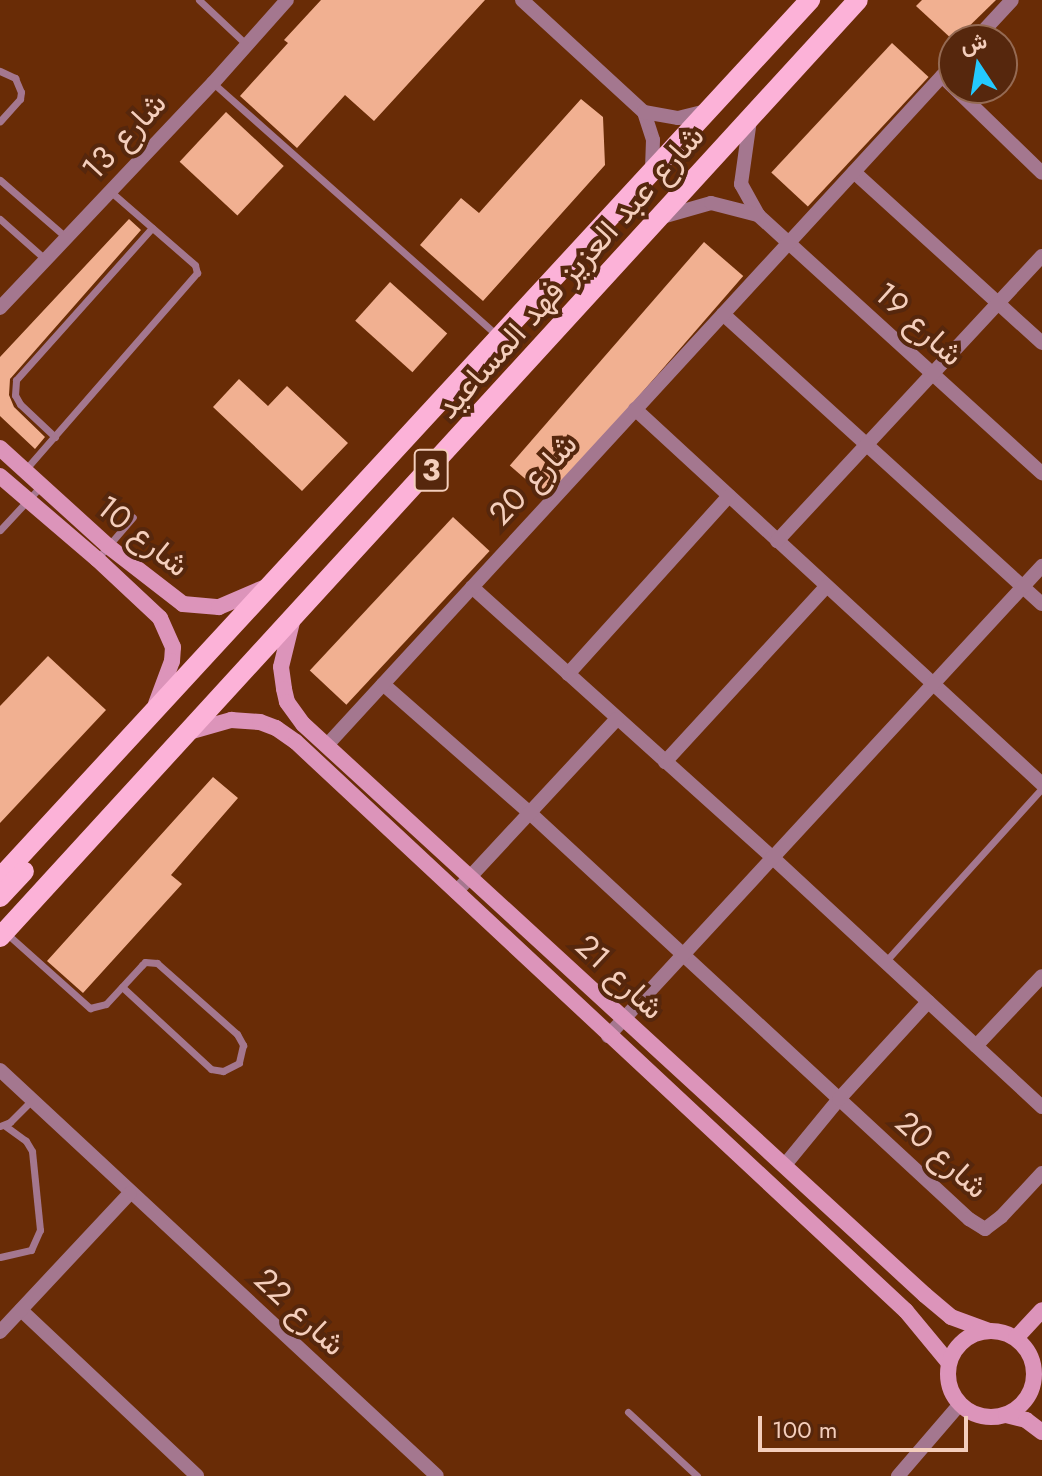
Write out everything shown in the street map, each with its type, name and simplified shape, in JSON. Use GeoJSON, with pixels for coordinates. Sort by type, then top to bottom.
{"type":"FeatureCollection","features":[{"type":"Feature","properties":{"kind":"main road","name":"شارع عبد العزيز فهد المساعيد"},"geometry":{"type":"LineString","coordinates":[[0,878],[810,0]]}},
{"type":"Feature","properties":{"kind":"main road","name":"شارع عبد العزيز فهد المساعيد"},"geometry":{"type":"LineString","coordinates":[[3,934],[292,622],[858,0]]}},
{"type":"Feature","properties":{"kind":"main road"},"geometry":{"type":"LineString","coordinates":[[0,897],[74,817],[86,784]]}},
{"type":"Feature","properties":{"kind":"street","name":"شارع 13"},"geometry":{"type":"LineString","coordinates":[[0,308],[213,83],[287,0]]}},
{"type":"Feature","properties":{"kind":"street"},"geometry":{"type":"LineString","coordinates":[[522,0],[644,112],[653,140],[651,174]]}},
{"type":"Feature","properties":{"kind":"street"},"geometry":{"type":"LineString","coordinates":[[990,24],[1012,0]]}},
{"type":"Feature","properties":{"kind":"street","name":"شارع 20"},"geometry":{"type":"LineString","coordinates":[[328,744],[938,80]]}},
{"type":"Feature","properties":{"kind":"street"},"geometry":{"type":"LineString","coordinates":[[973,104],[1039,164]]}},
{"type":"Feature","properties":{"kind":"street"},"geometry":{"type":"LineString","coordinates":[[644,112],[678,118],[709,111]]}},
{"type":"Feature","properties":{"kind":"street","name":"شارع 19"},"geometry":{"type":"LineString","coordinates":[[751,117],[741,184],[758,215],[1042,473]]}},
{"type":"Feature","properties":{"kind":"street"},"geometry":{"type":"LineString","coordinates":[[854,172],[1042,343]]}},
{"type":"Feature","properties":{"kind":"street","name":"شارع 19"},"geometry":{"type":"LineString","coordinates":[[660,217],[711,203],[758,215]]}},
{"type":"Feature","properties":{"kind":"street"},"geometry":{"type":"LineString","coordinates":[[777,541],[1042,256]]}},
{"type":"Feature","properties":{"kind":"street"},"geometry":{"type":"LineString","coordinates":[[723,314],[1042,604]]}},
{"type":"Feature","properties":{"kind":"street"},"geometry":{"type":"LineString","coordinates":[[635,409],[1042,786]]}},
{"type":"Feature","properties":{"kind":"street","name":"شارع 10"},"geometry":{"type":"LineString","coordinates":[[0,448],[41,486],[160,618],[170,637],[172,661],[155,707]]}},
{"type":"Feature","properties":{"kind":"street","name":"شارع 10"},"geometry":{"type":"LineString","coordinates":[[0,476],[103,552],[171,597],[195,607],[229,604],[271,584]]}},
{"type":"Feature","properties":{"kind":"street"},"geometry":{"type":"LineString","coordinates":[[568,674],[729,496]]}},
{"type":"Feature","properties":{"kind":"street"},"geometry":{"type":"LineString","coordinates":[[608,1036],[1042,566]]}},
{"type":"Feature","properties":{"kind":"street"},"geometry":{"type":"LineString","coordinates":[[665,762],[827,586]]}},
{"type":"Feature","properties":{"kind":"street"},"geometry":{"type":"LineString","coordinates":[[472,587],[772,857],[1042,1107]]}},
{"type":"Feature","properties":{"kind":"street","name":"شارع 21"},"geometry":{"type":"LineString","coordinates":[[292,622],[281,667],[287,702],[303,724],[951,1317],[989,1331]]}},
{"type":"Feature","properties":{"kind":"street","name":"شارع 20"},"geometry":{"type":"LineString","coordinates":[[383,684],[531,814],[969,1219],[985,1229],[1042,1173]]}},
{"type":"Feature","properties":{"kind":"street"},"geometry":{"type":"LineString","coordinates":[[456,892],[617,719]]}},
{"type":"Feature","properties":{"kind":"street","name":"شارع 21"},"geometry":{"type":"LineString","coordinates":[[192,731],[231,720],[276,728],[906,1311],[949,1363]]}},
{"type":"Feature","properties":{"kind":"street"},"geometry":{"type":"LineString","coordinates":[[976,1046],[1042,976]]}},
{"type":"Feature","properties":{"kind":"street"},"geometry":{"type":"LineString","coordinates":[[784,1166],[839,1099],[928,1002]]}},
{"type":"Feature","properties":{"kind":"street","name":"شارع 22"},"geometry":{"type":"LineString","coordinates":[[0,1070],[433,1475]]}},
{"type":"Feature","properties":{"kind":"street"},"geometry":{"type":"LineString","coordinates":[[0,1332],[130,1193]]}},
{"type":"Feature","properties":{"kind":"street"},"geometry":{"type":"LineString","coordinates":[[21,1310],[197,1476]]}},
{"type":"Feature","properties":{"kind":"street"},"geometry":{"type":"LineString","coordinates":[[1016,1338],[1042,1310]]}},
{"type":"Feature","properties":{"kind":"street"},"geometry":{"type":"LineString","coordinates":[[1006,1415],[1038,1388],[1032,1358],[1016,1338],[989,1331],[974,1334],[961,1342],[949,1363],[949,1386],[960,1404],[985,1417],[1006,1415],[1026,1420],[1042,1432]]}},
{"type":"Feature","properties":{"kind":"street"},"geometry":{"type":"LineString","coordinates":[[898,1476],[960,1404]]}},
{"type":"Feature","properties":{"kind":"lane"},"geometry":{"type":"LineString","coordinates":[[199,0],[247,45]]}},
{"type":"Feature","properties":{"kind":"lane"},"geometry":{"type":"LineString","coordinates":[[0,71],[15,78],[21,92],[20,99],[0,121]]}},
{"type":"Feature","properties":{"kind":"lane"},"geometry":{"type":"LineString","coordinates":[[213,83],[500,337]]}},
{"type":"Feature","properties":{"kind":"lane"},"geometry":{"type":"LineString","coordinates":[[0,180],[67,238]]}},
{"type":"Feature","properties":{"kind":"lane"},"geometry":{"type":"LineString","coordinates":[[25,470],[197,273],[195,265],[111,192]]}},
{"type":"Feature","properties":{"kind":"lane"},"geometry":{"type":"LineString","coordinates":[[0,219],[46,260]]}},
{"type":"Feature","properties":{"kind":"lane"},"geometry":{"type":"LineString","coordinates":[[55,437],[20,404],[15,395],[16,380],[152,228]]}},
{"type":"Feature","properties":{"kind":"lane"},"geometry":{"type":"LineString","coordinates":[[0,530],[41,486]]}},
{"type":"Feature","properties":{"kind":"lane"},"geometry":{"type":"LineString","coordinates":[[103,552],[133,517]]}},
{"type":"Feature","properties":{"kind":"lane"},"geometry":{"type":"LineString","coordinates":[[885,962],[1042,786]]}},
{"type":"Feature","properties":{"kind":"lane"},"geometry":{"type":"LineString","coordinates":[[3,934],[90,1008],[101,1008],[145,962],[157,963],[237,1034],[243,1045],[239,1063],[223,1071],[211,1069],[122,987]]}},
{"type":"Feature","properties":{"kind":"lane"},"geometry":{"type":"LineString","coordinates":[[0,1257],[31,1250],[40,1230],[32,1151],[26,1141],[2,1125],[32,1100]]}},
{"type":"Feature","properties":{"kind":"lane"},"geometry":{"type":"LineString","coordinates":[[628,1412],[697,1476]]}},
{"type":"Feature","properties":{"kind":"building"},"geometry":{"type":"Polygon","coordinates":[[[321,0],[485,0],[374,121],[345,95],[297,148],[240,96],[288,43],[284,40],[321,0]]]}},
{"type":"Feature","properties":{"kind":"building"},"geometry":{"type":"Polygon","coordinates":[[[922,0],[996,0],[971,24],[938,26],[916,6],[922,0]]]}},
{"type":"Feature","properties":{"kind":"building"},"geometry":{"type":"Polygon","coordinates":[[[892,43],[929,77],[808,207],[771,172],[892,43]]]}},
{"type":"Feature","properties":{"kind":"building"},"geometry":{"type":"Polygon","coordinates":[[[581,99],[603,117],[605,165],[483,301],[420,245],[461,198],[479,213],[581,99]]]}},
{"type":"Feature","properties":{"kind":"building"},"geometry":{"type":"Polygon","coordinates":[[[226,112],[284,166],[237,216],[180,162],[226,112]]]}},
{"type":"Feature","properties":{"kind":"building"},"geometry":{"type":"Polygon","coordinates":[[[129,219],[141,230],[10,379],[9,395],[14,407],[45,437],[35,449],[0,416],[0,357],[129,219]]]}},
{"type":"Feature","properties":{"kind":"building"},"geometry":{"type":"Polygon","coordinates":[[[704,242],[743,276],[549,500],[510,465],[704,242]]]}},
{"type":"Feature","properties":{"kind":"building"},"geometry":{"type":"Polygon","coordinates":[[[390,282],[447,334],[412,372],[355,321],[390,282]]]}},
{"type":"Feature","properties":{"kind":"building"},"geometry":{"type":"Polygon","coordinates":[[[239,379],[268,406],[287,386],[348,443],[302,491],[213,407],[239,379]]]}},
{"type":"Feature","properties":{"kind":"building"},"geometry":{"type":"Polygon","coordinates":[[[453,517],[490,551],[346,705],[310,671],[453,517]]]}},
{"type":"Feature","properties":{"kind":"building"},"geometry":{"type":"Polygon","coordinates":[[[48,656],[106,710],[0,823],[0,706],[48,656]]]}},
{"type":"Feature","properties":{"kind":"building"},"geometry":{"type":"Polygon","coordinates":[[[213,777],[238,798],[171,875],[182,884],[83,993],[47,961],[213,777]]]}}]}
